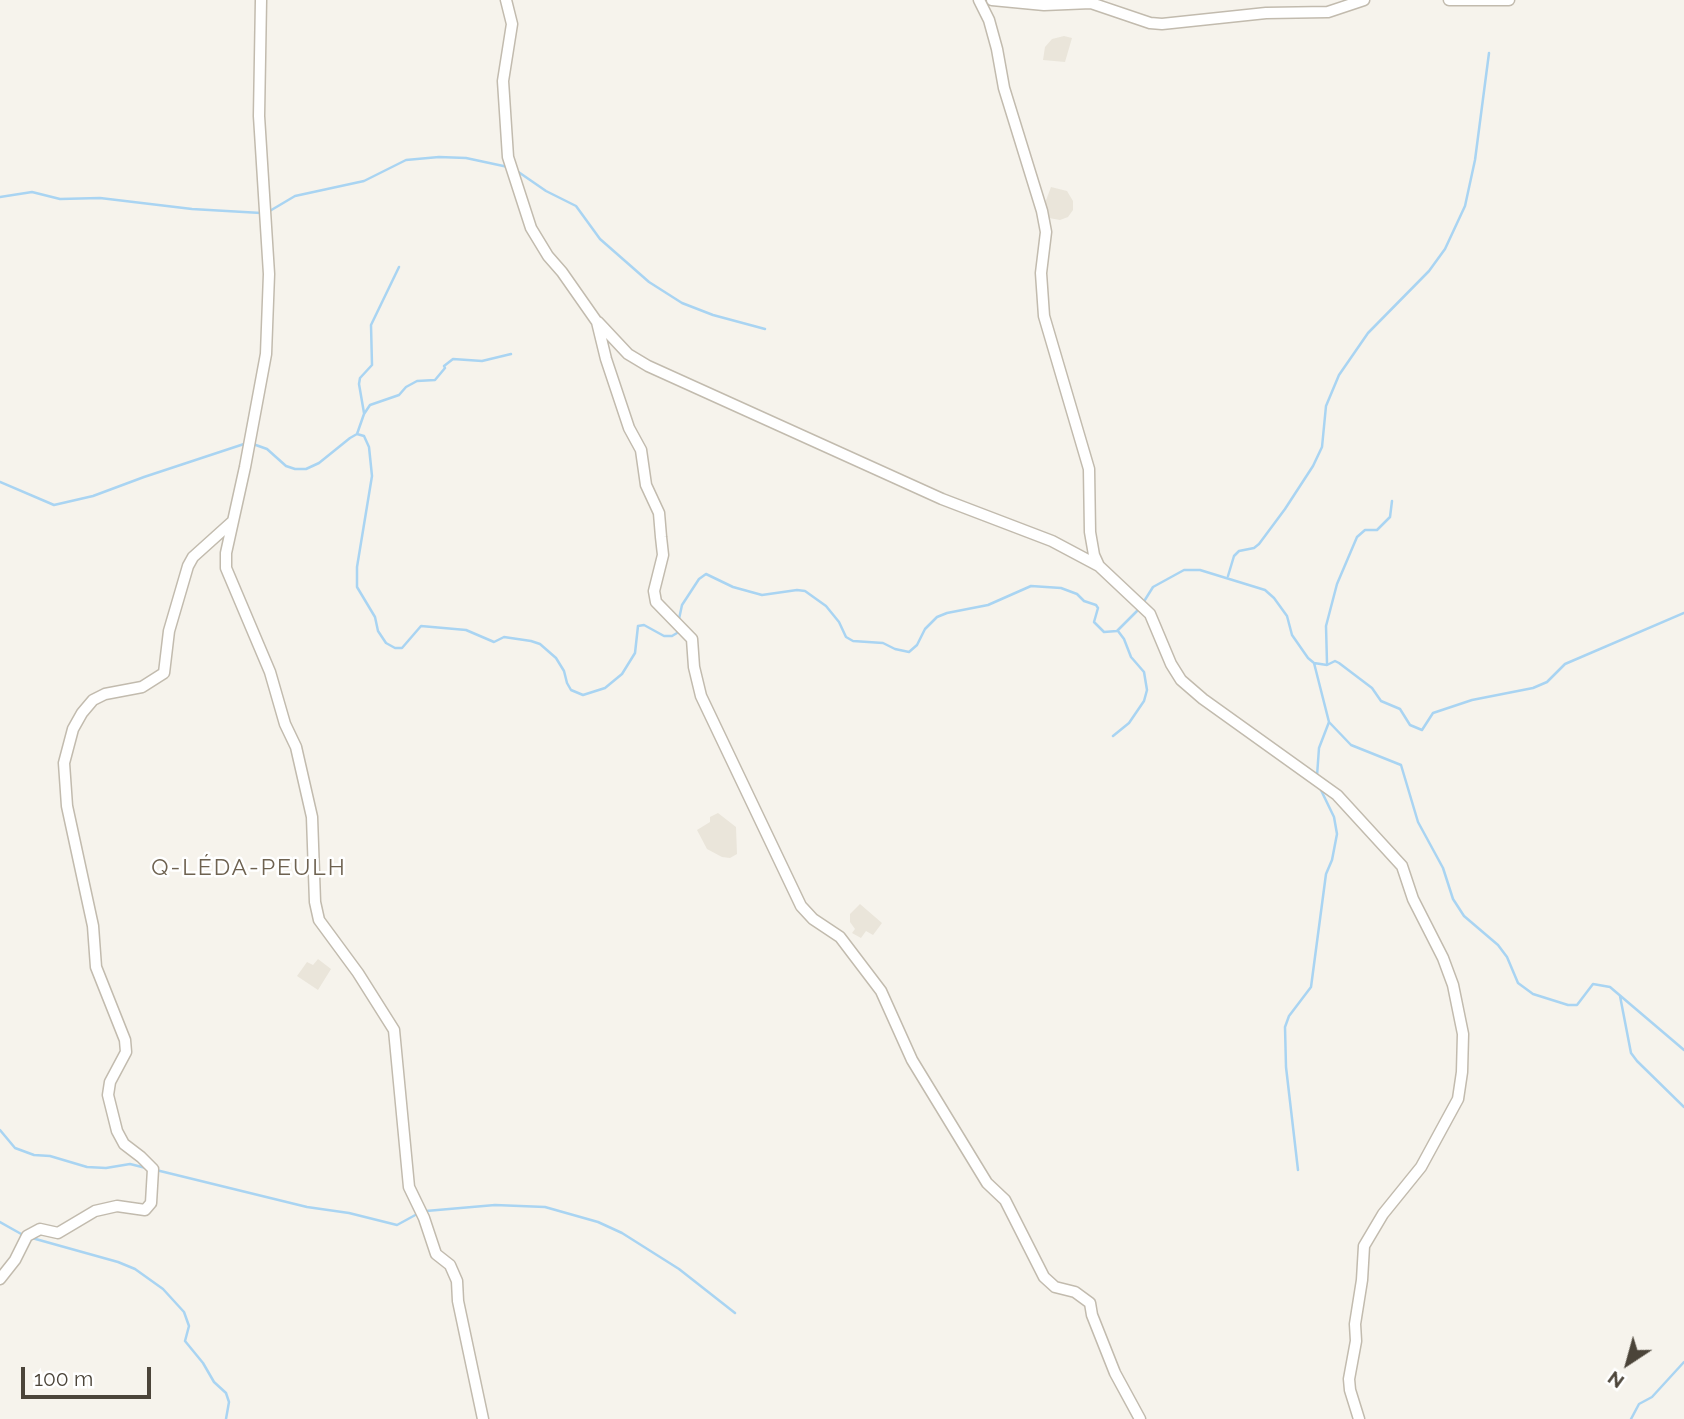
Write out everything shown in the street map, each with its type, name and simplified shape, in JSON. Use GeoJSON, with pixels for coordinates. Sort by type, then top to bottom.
{"type":"FeatureCollection","features":[{"type":"Feature","properties":{"kind":"street"},"geometry":{"type":"LineString","coordinates":[[261,0],[259,116],[269,274],[266,354],[226,553],[226,568],[270,672],[285,724],[296,747],[312,817],[315,902],[319,920],[358,973],[394,1030],[410,1187],[436,1254],[450,1265],[457,1281],[458,1301],[483,1419]]}},
{"type":"Feature","properties":{"kind":"street"},"geometry":{"type":"LineString","coordinates":[[506,0],[512,24],[503,81],[508,157],[531,228],[548,256],[597,322],[628,354],[648,366],[942,499],[1052,541],[1099,566],[1150,614],[1171,664],[1181,680],[1203,699],[1338,795],[1402,866],[1413,899],[1443,958],[1453,985],[1463,1034],[1462,1072],[1458,1099],[1421,1167],[1384,1214],[1364,1246],[1355,1324],[1356,1341],[1349,1379],[1359,1419]]}},
{"type":"Feature","properties":{"kind":"street"},"geometry":{"type":"LineString","coordinates":[[979,0],[989,20],[1004,88],[1042,211],[1046,233],[1041,273],[1044,316],[1089,469],[1090,532],[1099,566]]}},
{"type":"Feature","properties":{"kind":"street"},"geometry":{"type":"LineString","coordinates":[[992,0],[1044,5],[1091,3],[1150,23],[1162,24],[1266,13],[1328,12],[1364,0]]}},
{"type":"Feature","properties":{"kind":"street"},"geometry":{"type":"LineString","coordinates":[[1449,0],[1510,0]]}},
{"type":"Feature","properties":{"kind":"street"},"geometry":{"type":"LineString","coordinates":[[597,322],[629,428],[641,450],[646,485],[659,513],[663,555],[654,591],[656,602],[692,639],[694,667],[701,696],[801,906],[813,919],[840,937],[881,990],[912,1060],[987,1183],[1005,1200],[1044,1277],[1055,1287],[1075,1292],[1090,1303],[1092,1315],[1115,1373],[1140,1419]]}},
{"type":"Feature","properties":{"kind":"street"},"geometry":{"type":"LineString","coordinates":[[0,1279],[15,1260],[27,1236],[40,1229],[58,1233],[95,1211],[117,1206],[145,1210],[150,1203],[153,1169],[124,1144],[117,1131],[108,1095],[110,1082],[126,1052],[125,1040],[96,967],[93,926],[67,806],[64,763],[73,729],[93,700],[105,694],[142,687],[164,673],[169,631],[188,566],[193,557],[233,521]]}},
{"type":"Feature","properties":{"kind":"shaded area"},"geometry":{"type":"Polygon","coordinates":[[[1064,36],[1072,38],[1065,62],[1043,60],[1045,47],[1052,39],[1064,36]]]}},
{"type":"Feature","properties":{"kind":"shaded area"},"geometry":{"type":"Polygon","coordinates":[[[1051,187],[1067,191],[1073,201],[1073,210],[1068,217],[1060,220],[1049,218],[1042,211],[1051,187]]]}},
{"type":"Feature","properties":{"kind":"shaded area"},"geometry":{"type":"Polygon","coordinates":[[[718,813],[736,827],[737,854],[730,858],[707,849],[697,830],[718,813]]]}},
{"type":"Feature","properties":{"kind":"shaded area"},"geometry":{"type":"Polygon","coordinates":[[[860,904],[882,923],[873,935],[866,931],[861,938],[852,933],[855,929],[850,922],[850,914],[860,904]]]}},
{"type":"Feature","properties":{"kind":"shaded area"},"geometry":{"type":"Polygon","coordinates":[[[318,959],[331,969],[318,990],[297,976],[307,962],[313,965],[318,959]]]}},
{"type":"Feature","properties":{"kind":"waterway"},"geometry":{"type":"LineString","coordinates":[[1228,576],[1234,556],[1239,551],[1254,548],[1259,544],[1313,466],[1322,447],[1326,406],[1339,375],[1368,333],[1429,271],[1445,249],[1465,206],[1475,160],[1489,53]]}},
{"type":"Feature","properties":{"kind":"waterway"},"geometry":{"type":"LineString","coordinates":[[268,212],[295,196],[364,181],[406,160],[466,158],[508,167]]}},
{"type":"Feature","properties":{"kind":"waterway"},"geometry":{"type":"LineString","coordinates":[[517,171],[546,191],[576,206],[600,239],[649,282],[682,303],[713,315],[765,329]]}},
{"type":"Feature","properties":{"kind":"waterway"},"geometry":{"type":"LineString","coordinates":[[0,197],[32,192],[60,199],[100,198],[192,209],[261,213]]}},
{"type":"Feature","properties":{"kind":"waterway"},"geometry":{"type":"LineString","coordinates":[[364,413],[359,384],[360,378],[372,365],[371,325],[399,267]]}},
{"type":"Feature","properties":{"kind":"waterway"},"geometry":{"type":"LineString","coordinates":[[357,434],[370,405],[399,395],[417,381],[435,380],[444,366],[453,359],[482,361],[511,354]]}},
{"type":"Feature","properties":{"kind":"waterway"},"geometry":{"type":"LineString","coordinates":[[253,444],[267,449],[286,466],[306,469],[319,463],[357,434],[364,436],[369,447],[372,476],[357,567],[357,587],[375,617],[378,631],[386,643],[395,648],[402,648],[421,626],[466,630],[494,642],[504,637],[531,641],[540,644],[556,658],[571,690],[583,695],[605,688],[622,674],[635,653],[638,626],[644,625],[664,636],[672,636],[678,629]]}},
{"type":"Feature","properties":{"kind":"waterway"},"geometry":{"type":"LineString","coordinates":[[0,482],[54,505],[93,496],[247,443]]}},
{"type":"Feature","properties":{"kind":"waterway"},"geometry":{"type":"LineString","coordinates":[[1327,663],[1326,626],[1337,584],[1357,537],[1365,530],[1377,530],[1390,517],[1392,501]]}},
{"type":"Feature","properties":{"kind":"waterway"},"geometry":{"type":"LineString","coordinates":[[1143,603],[1153,587],[1184,570],[1200,570],[1265,590],[1287,616],[1292,635],[1308,658],[1314,663],[1339,663],[1372,688],[1381,701],[1400,709],[1410,725],[1422,730],[1433,713],[1472,700],[1533,688],[1547,682],[1565,664],[1684,613]]}},
{"type":"Feature","properties":{"kind":"waterway"},"geometry":{"type":"LineString","coordinates":[[679,619],[682,605],[699,579],[706,574],[733,587],[762,595],[805,591],[826,606],[839,622],[846,637],[853,641],[883,643],[909,652],[937,617],[988,605],[1031,586],[1061,588],[1096,605],[1098,608],[1094,622],[1104,632],[1117,631],[1140,608]]}},
{"type":"Feature","properties":{"kind":"waterway"},"geometry":{"type":"LineString","coordinates":[[1113,736],[1129,723],[1144,701],[1147,690],[1144,672],[1131,657],[1118,631]]}},
{"type":"Feature","properties":{"kind":"waterway"},"geometry":{"type":"LineString","coordinates":[[1314,663],[1329,722],[1351,745],[1401,765],[1418,822],[1443,868],[1453,899],[1464,916],[1498,945],[1507,957],[1518,983],[1533,994],[1568,1005],[1577,1005],[1593,984],[1610,987],[1684,1050]]}},
{"type":"Feature","properties":{"kind":"waterway"},"geometry":{"type":"LineString","coordinates":[[1317,776],[1319,748],[1329,722]]}},
{"type":"Feature","properties":{"kind":"waterway"},"geometry":{"type":"LineString","coordinates":[[1298,1170],[1286,1067],[1285,1027],[1289,1016],[1311,987],[1326,874],[1337,834],[1334,817],[1319,786]]}},
{"type":"Feature","properties":{"kind":"waterway"},"geometry":{"type":"LineString","coordinates":[[1620,996],[1631,1053],[1684,1107]]}},
{"type":"Feature","properties":{"kind":"waterway"},"geometry":{"type":"LineString","coordinates":[[0,1130],[15,1148],[34,1155],[50,1156],[87,1167],[106,1168],[130,1164],[146,1168]]}},
{"type":"Feature","properties":{"kind":"waterway"},"geometry":{"type":"LineString","coordinates":[[156,1170],[307,1207],[349,1213],[397,1225],[419,1213]]}},
{"type":"Feature","properties":{"kind":"waterway"},"geometry":{"type":"LineString","coordinates":[[426,1211],[495,1205],[545,1207],[598,1222],[622,1233],[679,1269],[735,1313]]}},
{"type":"Feature","properties":{"kind":"waterway"},"geometry":{"type":"LineString","coordinates":[[0,1222],[23,1235]]}},
{"type":"Feature","properties":{"kind":"waterway"},"geometry":{"type":"LineString","coordinates":[[32,1238],[118,1262],[135,1269],[163,1289],[184,1312],[189,1326],[185,1341],[214,1382],[226,1393],[229,1402],[226,1419]]}},
{"type":"Feature","properties":{"kind":"waterway"},"geometry":{"type":"LineString","coordinates":[[1631,1419],[1639,1404],[1652,1397],[1684,1362]]}},
{"type":"Feature","properties":{"kind":"district","name":"Q-LÉDA-PEULH"},"geometry":{"type":"Point","coordinates":[249,868]}}]}
